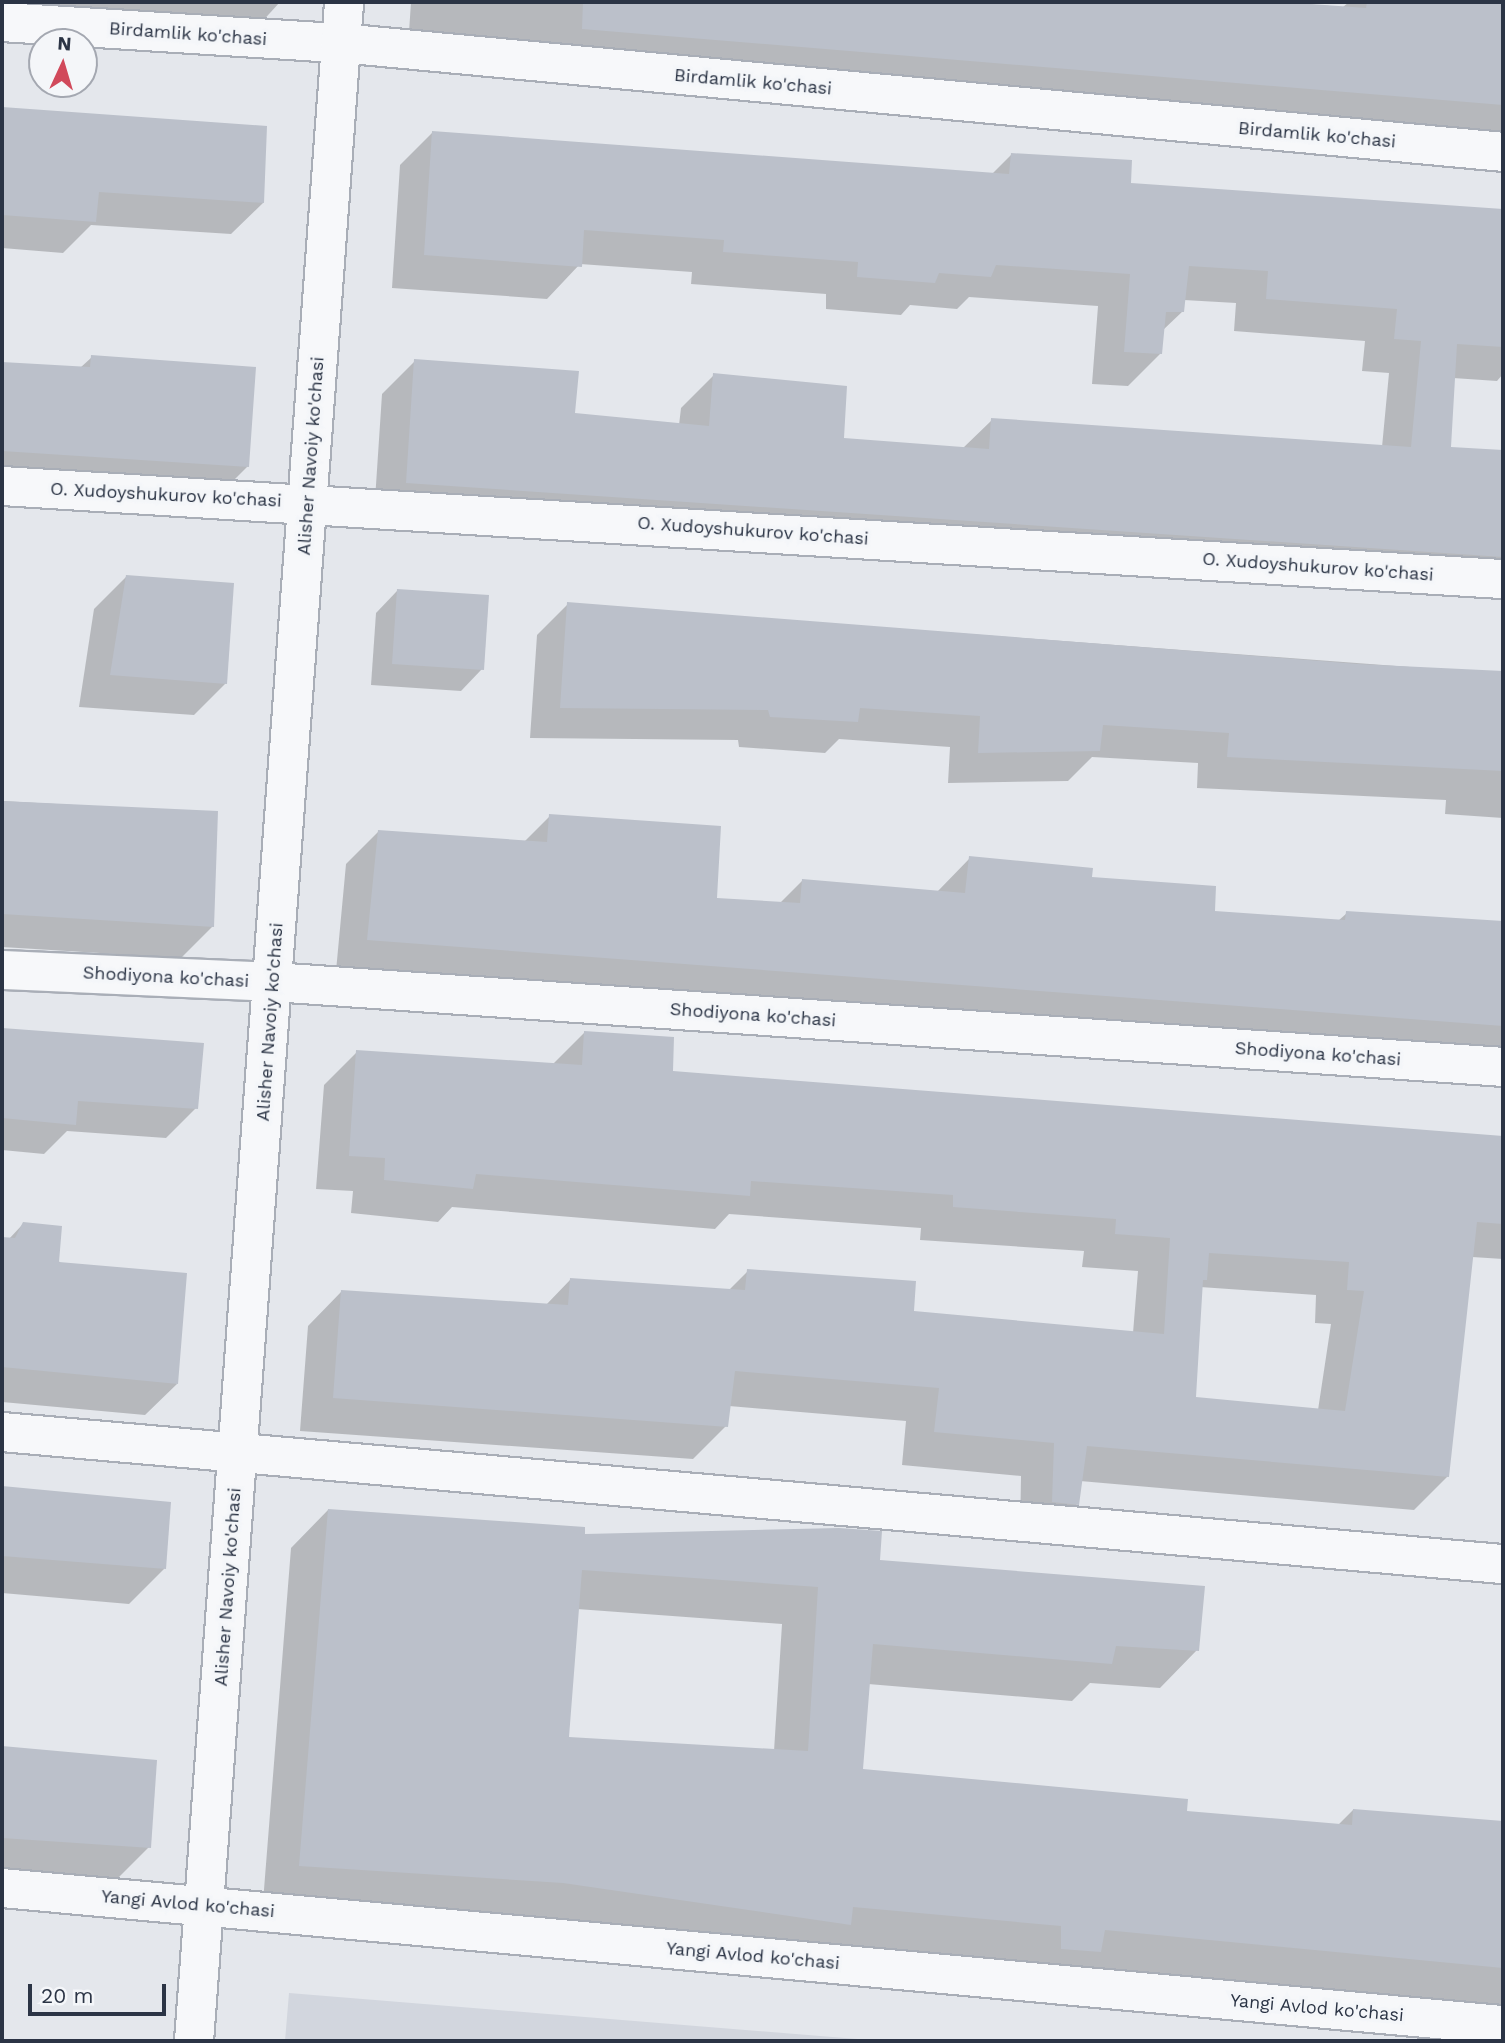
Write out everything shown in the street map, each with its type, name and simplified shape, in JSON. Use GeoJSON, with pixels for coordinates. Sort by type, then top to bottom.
{"type":"FeatureCollection","features":[{"type":"Feature","properties":{"kind":"street","name":"Alisher Navoiy ko'chasi"},"geometry":{"type":"LineString","coordinates":[[194,2041],[344,2]]}},
{"type":"Feature","properties":{"kind":"street","name":"Birdamlik ko'chasi"},"geometry":{"type":"LineString","coordinates":[[2,22],[340,43],[1503,152]]}},
{"type":"Feature","properties":{"kind":"street","name":"O. Xudoyshukurov ko'chasi"},"geometry":{"type":"LineString","coordinates":[[2,485],[308,502],[1503,579]]}},
{"type":"Feature","properties":{"kind":"street","name":"Shodiyona ko'chasi"},"geometry":{"type":"LineString","coordinates":[[2,970],[273,982],[1503,1067]]}},
{"type":"Feature","properties":{"kind":"street"},"geometry":{"type":"LineString","coordinates":[[2,1432],[1503,1564]]}},
{"type":"Feature","properties":{"kind":"street","name":"Yangi Avlod ko'chasi"},"geometry":{"type":"LineString","coordinates":[[2,1888],[1503,2025]]}},
{"type":"Feature","properties":{"kind":"shaded area"},"geometry":{"type":"Polygon","coordinates":[[[289,1993],[882,2041],[285,2041],[289,1993]]]}},
{"type":"Feature","properties":{"kind":"building"},"geometry":{"type":"Polygon","coordinates":[[[583,2],[1283,2],[1366,8],[1367,2],[1503,2],[1503,105],[582,29],[583,2]]]}},
{"type":"Feature","properties":{"kind":"building"},"geometry":{"type":"Polygon","coordinates":[[[2,107],[267,126],[264,203],[99,192],[96,222],[2,215],[2,107]]]}},
{"type":"Feature","properties":{"kind":"building"},"geometry":{"type":"Polygon","coordinates":[[[432,131],[1009,174],[1011,153],[1132,160],[1131,183],[1503,209],[1503,347],[1457,344],[1451,447],[1503,450],[1503,557],[406,483],[414,359],[579,371],[575,413],[709,426],[713,373],[847,386],[844,438],[989,449],[991,418],[1411,447],[1421,341],[1394,339],[1397,309],[1266,299],[1268,271],[1189,266],[1184,312],[1166,312],[1162,354],[1124,352],[1130,274],[996,265],[991,277],[939,273],[935,283],[857,277],[858,262],[723,252],[724,240],[584,230],[582,267],[424,255],[432,131]]]}},
{"type":"Feature","properties":{"kind":"building"},"geometry":{"type":"Polygon","coordinates":[[[91,355],[256,367],[249,467],[2,451],[2,362],[90,367],[91,355]]]}},
{"type":"Feature","properties":{"kind":"building"},"geometry":{"type":"Polygon","coordinates":[[[126,575],[234,583],[227,684],[110,675],[126,575]]]}},
{"type":"Feature","properties":{"kind":"building"},"geometry":{"type":"Polygon","coordinates":[[[397,589],[489,595],[484,670],[392,664],[397,589]]]}},
{"type":"Feature","properties":{"kind":"building"},"geometry":{"type":"Polygon","coordinates":[[[567,602],[1358,664],[1503,671],[1503,771],[1227,757],[1229,733],[1103,725],[1100,751],[978,753],[980,716],[860,708],[858,722],[770,717],[768,710],[560,708],[567,602]]]}},
{"type":"Feature","properties":{"kind":"building"},"geometry":{"type":"Polygon","coordinates":[[[2,801],[218,811],[214,927],[2,914],[2,801]]]}},
{"type":"Feature","properties":{"kind":"building"},"geometry":{"type":"Polygon","coordinates":[[[549,814],[721,826],[717,898],[800,903],[802,879],[965,893],[969,856],[1093,868],[1092,877],[1216,886],[1215,911],[1345,920],[1346,911],[1503,921],[1503,1026],[367,940],[378,830],[547,842],[549,814]]]}},
{"type":"Feature","properties":{"kind":"building"},"geometry":{"type":"Polygon","coordinates":[[[2,1028],[204,1043],[198,1109],[78,1101],[76,1125],[2,1118],[2,1028]]]}},
{"type":"Feature","properties":{"kind":"building"},"geometry":{"type":"Polygon","coordinates":[[[584,1031],[674,1037],[673,1071],[1503,1136],[1503,1224],[1477,1222],[1449,1477],[1087,1446],[1079,1505],[1052,1502],[1054,1443],[934,1432],[939,1388],[735,1371],[728,1427],[333,1398],[341,1290],[568,1305],[570,1278],[745,1290],[747,1269],[916,1281],[914,1311],[1164,1334],[1170,1238],[1115,1234],[1116,1219],[953,1207],[953,1195],[751,1181],[750,1196],[476,1174],[473,1189],[384,1180],[385,1158],[349,1156],[356,1050],[582,1065],[584,1031]],[[1209,1253],[1207,1280],[1203,1280],[1196,1397],[1345,1411],[1364,1291],[1347,1290],[1349,1262],[1209,1253]]]}},
{"type":"Feature","properties":{"kind":"building"},"geometry":{"type":"Polygon","coordinates":[[[23,1222],[62,1226],[59,1262],[187,1273],[178,1384],[2,1367],[2,1237],[15,1238],[23,1222]]]}},
{"type":"Feature","properties":{"kind":"building"},"geometry":{"type":"Polygon","coordinates":[[[2,1486],[171,1502],[166,1569],[2,1556],[2,1486]]]}},
{"type":"Feature","properties":{"kind":"building"},"geometry":{"type":"Polygon","coordinates":[[[328,1509],[585,1527],[585,1534],[839,1528],[882,1531],[880,1560],[1205,1586],[1199,1651],[1116,1646],[1112,1664],[873,1644],[863,1769],[1188,1799],[1187,1811],[1352,1825],[1353,1809],[1503,1821],[1503,1968],[1105,1930],[1101,1952],[1061,1949],[1061,1926],[853,1907],[851,1925],[563,1883],[299,1866],[328,1509]],[[582,1570],[569,1737],[808,1751],[818,1587],[582,1570]]]}},
{"type":"Feature","properties":{"kind":"building"},"geometry":{"type":"Polygon","coordinates":[[[2,1746],[157,1760],[151,1848],[2,1838],[2,1746]]]}}]}
